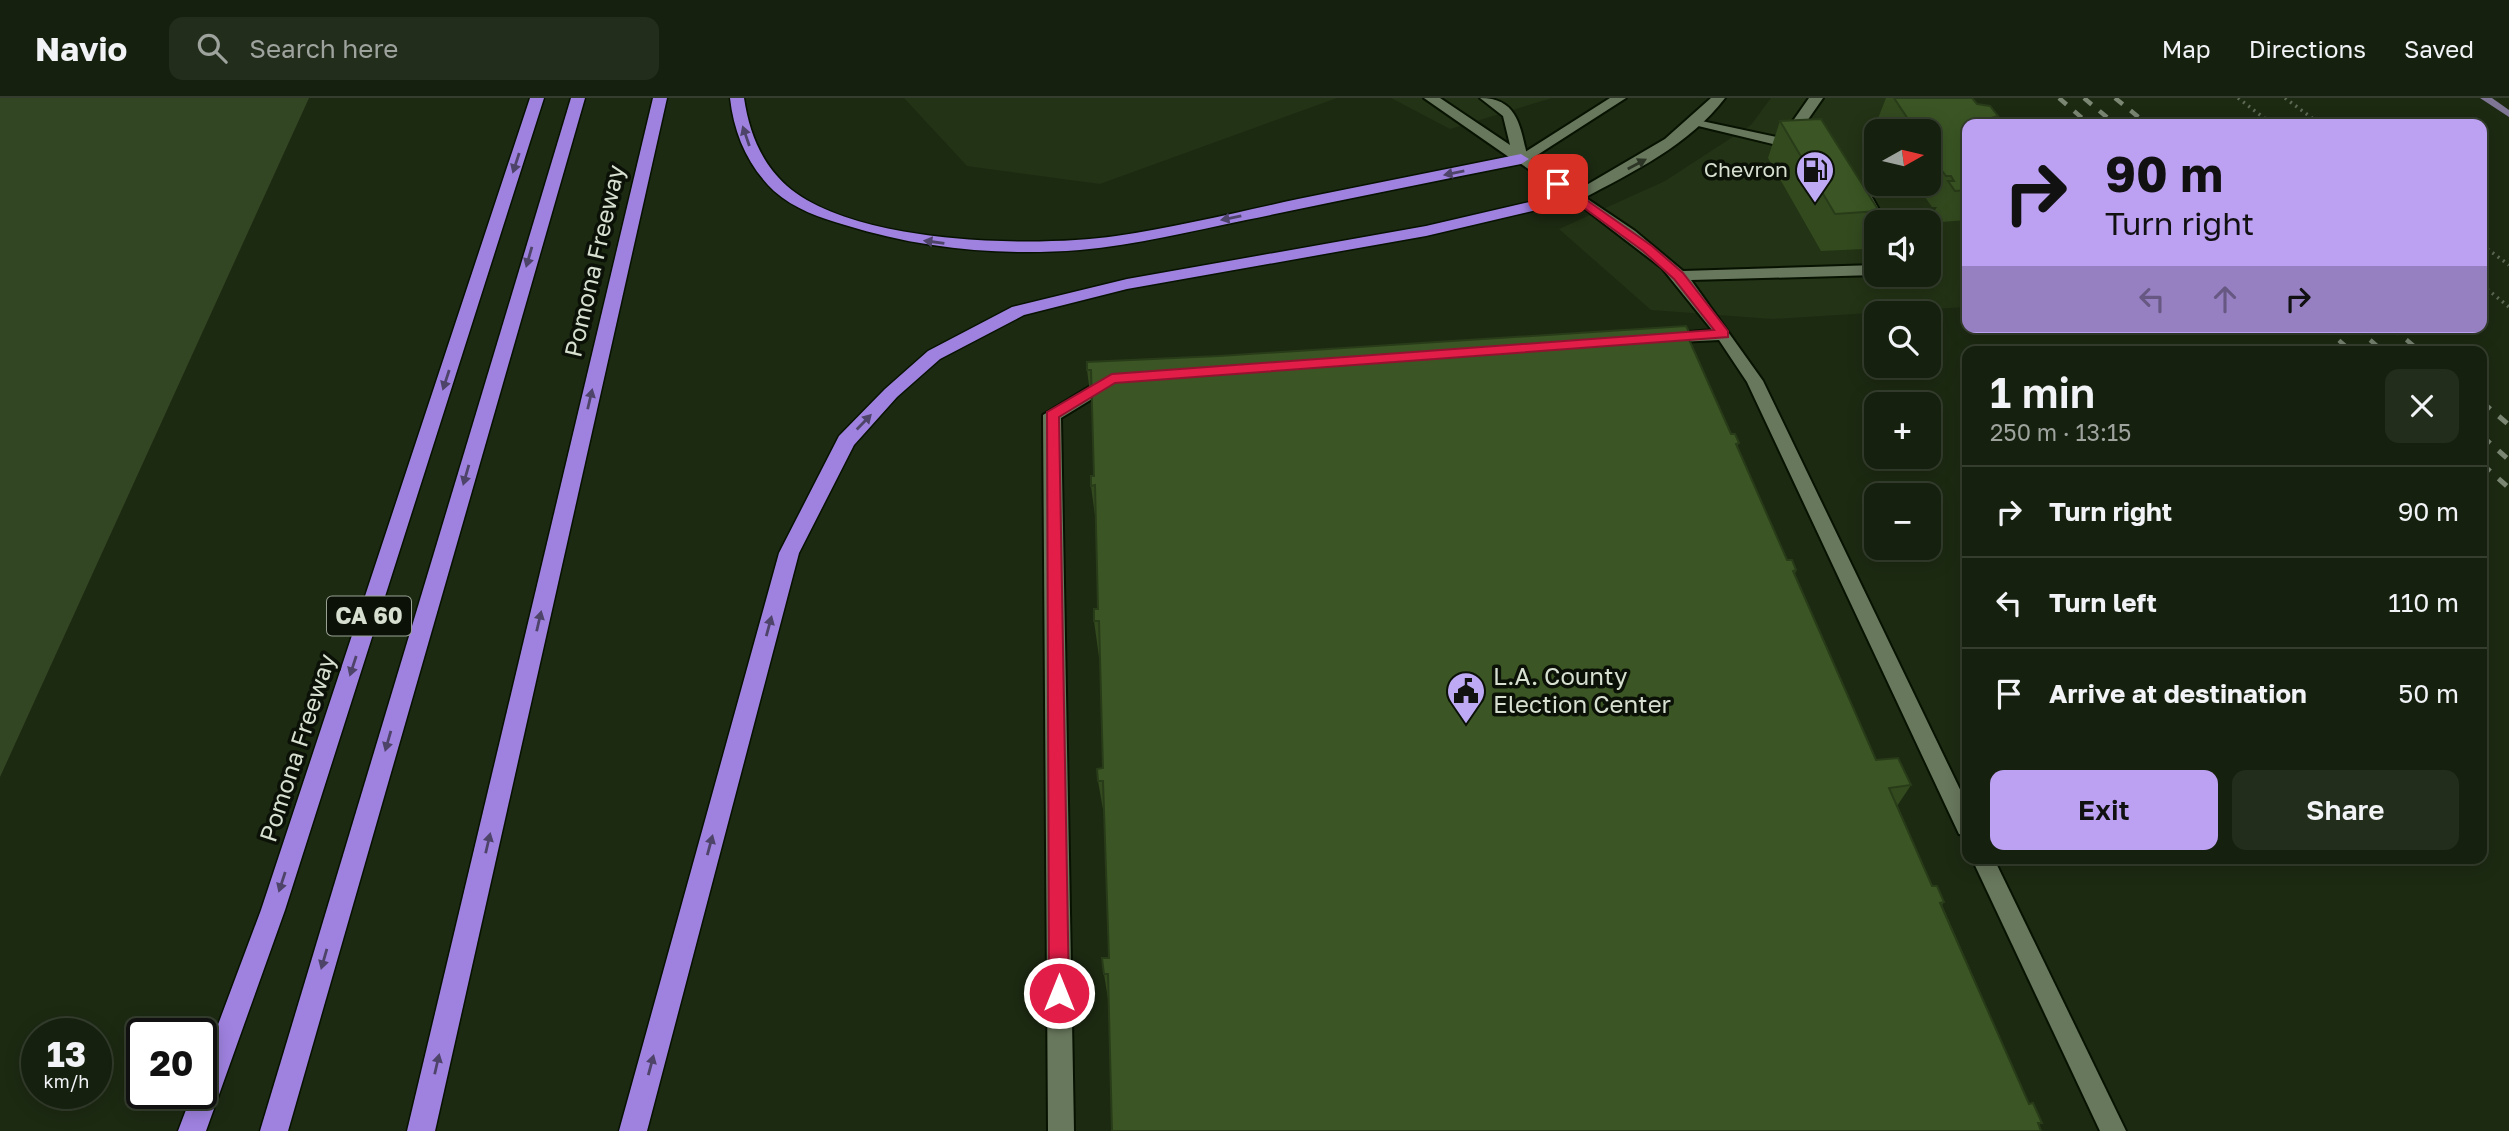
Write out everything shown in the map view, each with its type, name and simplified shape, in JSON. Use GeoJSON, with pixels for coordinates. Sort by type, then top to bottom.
{"type":"FeatureCollection","features":[{"type":"Feature","properties":{"kind":"highway","name":"Pomona Freeway"},"geometry":{"type":"LineString","coordinates":[[192,1131],[277,896],[537,98]]}},
{"type":"Feature","properties":{"kind":"highway"},"geometry":{"type":"LineString","coordinates":[[274,1131],[578,98]]}},
{"type":"Feature","properties":{"kind":"highway","name":"Pomona Freeway"},"geometry":{"type":"LineString","coordinates":[[421,1131],[660,98]]}},
{"type":"Feature","properties":{"kind":"highway"},"geometry":{"type":"LineString","coordinates":[[737,98],[738,117],[752,153],[780,188],[816,210],[862,226],[929,242],[1002,249],[1060,248],[1117,241],[1521,159]]}},
{"type":"Feature","properties":{"kind":"highway"},"geometry":{"type":"LineString","coordinates":[[633,1131],[789,553],[846,441],[891,393],[934,355],[1018,311],[1127,284],[1426,231],[1577,196]]}},
{"type":"Feature","properties":{"kind":"street"},"geometry":{"type":"LineString","coordinates":[[1431,98],[1577,196],[1648,248],[1678,276],[1724,334],[1755,381],[1962,816]]}},
{"type":"Feature","properties":{"kind":"street"},"geometry":{"type":"LineString","coordinates":[[1487,98],[1509,114],[1521,159]]}},
{"type":"Feature","properties":{"kind":"street"},"geometry":{"type":"LineString","coordinates":[[1521,159],[1619,98]]}},
{"type":"Feature","properties":{"kind":"street"},"geometry":{"type":"LineString","coordinates":[[1577,196],[1655,155],[1697,124],[1718,98]]}},
{"type":"Feature","properties":{"kind":"street"},"geometry":{"type":"LineString","coordinates":[[1784,143],[1816,98]]}},
{"type":"Feature","properties":{"kind":"street"},"geometry":{"type":"LineString","coordinates":[[1697,124],[1784,143],[1817,155]]}},
{"type":"Feature","properties":{"kind":"street"},"geometry":{"type":"LineString","coordinates":[[1856,180],[1872,210]]}},
{"type":"Feature","properties":{"kind":"street"},"geometry":{"type":"LineString","coordinates":[[1678,276],[1864,270]]}},
{"type":"Feature","properties":{"kind":"street"},"geometry":{"type":"LineString","coordinates":[[1644,340],[1724,334]]}},
{"type":"Feature","properties":{"kind":"street"},"geometry":{"type":"LineString","coordinates":[[1061,1131],[1052,415],[1112,379],[1126,377]]}},
{"type":"Feature","properties":{"kind":"street"},"geometry":{"type":"LineString","coordinates":[[1985,864],[2113,1131]]}},
{"type":"Feature","properties":{"kind":"path"},"geometry":{"type":"LineString","coordinates":[[2238,98],[2265,119]]}},
{"type":"Feature","properties":{"kind":"path"},"geometry":{"type":"LineString","coordinates":[[2285,98],[2313,119]]}},
{"type":"Feature","properties":{"kind":"path"},"geometry":{"type":"LineString","coordinates":[[2487,249],[2509,265]]}},
{"type":"Feature","properties":{"kind":"path"},"geometry":{"type":"LineString","coordinates":[[2487,289],[2509,307]]}},
{"type":"Feature","properties":{"kind":"shaded area"},"geometry":{"type":"Polygon","coordinates":[[[0,98],[309,98],[0,777],[0,98]]]}},
{"type":"Feature","properties":{"kind":"shaded area"},"geometry":{"type":"Polygon","coordinates":[[[904,98],[1337,98],[1100,184],[967,166],[904,98]]]}},
{"type":"Feature","properties":{"kind":"shaded area"},"geometry":{"type":"Polygon","coordinates":[[[1391,98],[1552,98],[1450,129],[1391,98]]]}},
{"type":"Feature","properties":{"kind":"shaded area"},"geometry":{"type":"Polygon","coordinates":[[[1771,98],[1956,98],[1965,119],[1962,119],[1962,307],[1941,309],[1941,301],[1864,301],[1864,313],[1772,319],[1651,310],[1559,229],[1665,181],[1751,125],[1771,98]]]}},
{"type":"Feature","properties":{"kind":"building"},"geometry":{"type":"Polygon","coordinates":[[[1894,98],[1972,98],[1977,104],[1990,106],[1998,116],[1988,119],[1962,119],[1962,190],[1955,191],[1948,181],[1954,181],[1951,176],[1946,176],[1941,169],[1941,119],[1908,119],[1894,98]]]}},
{"type":"Feature","properties":{"kind":"building"},"geometry":{"type":"Polygon","coordinates":[[[1821,119],[1864,187],[1864,196],[1870,196],[1878,210],[1835,214],[1780,121],[1821,119]]]}},
{"type":"Feature","properties":{"kind":"building","name":"L.A. County Election Center"},"geometry":{"type":"Polygon","coordinates":[[[1686,326],[1690,334],[1687,335],[1731,434],[1735,434],[1739,443],[1736,444],[1787,560],[1792,560],[1796,570],[1793,571],[1876,760],[1898,758],[1911,785],[1889,788],[1932,886],[1937,886],[1944,902],[1940,903],[2029,1104],[2033,1103],[2042,1123],[2038,1123],[2041,1131],[1112,1131],[1108,974],[1104,974],[1102,958],[1109,958],[1103,781],[1098,781],[1097,769],[1103,768],[1099,621],[1094,621],[1094,609],[1098,609],[1095,485],[1091,486],[1091,476],[1094,476],[1091,370],[1087,370],[1087,362],[1686,326]]]}},
{"type":"Feature","properties":{"kind":"waterway"},"geometry":{"type":"LineString","coordinates":[[2485,98],[2509,114]]}},
{"type":"Feature","properties":{"kind":"railway"},"geometry":{"type":"LineString","coordinates":[[2059,98],[2083,119]]}},
{"type":"Feature","properties":{"kind":"railway"},"geometry":{"type":"LineString","coordinates":[[2084,98],[2109,119]]}},
{"type":"Feature","properties":{"kind":"railway"},"geometry":{"type":"LineString","coordinates":[[2115,98],[2141,119]]}},
{"type":"Feature","properties":{"kind":"railway"},"geometry":{"type":"LineString","coordinates":[[2331,333],[2345,346]]}},
{"type":"Feature","properties":{"kind":"railway"},"geometry":{"type":"LineString","coordinates":[[2362,333],[2377,346]]}},
{"type":"Feature","properties":{"kind":"railway"},"geometry":{"type":"LineString","coordinates":[[2398,333],[2414,346]]}},
{"type":"Feature","properties":{"kind":"railway"},"geometry":{"type":"LineString","coordinates":[[2487,406],[2509,425]]}},
{"type":"Feature","properties":{"kind":"railway"},"geometry":{"type":"LineString","coordinates":[[2487,440],[2509,460]]}},
{"type":"Feature","properties":{"kind":"railway"},"geometry":{"type":"LineString","coordinates":[[2487,468],[2509,488]]}},
{"type":"Feature","properties":{"kind":"place","name":"Chevron"},"geometry":{"type":"Point","coordinates":[1815,204]}},
{"type":"Feature","properties":{"kind":"place","name":"L.A. County Election Center"},"geometry":{"type":"Point","coordinates":[1466,725]}},
{"type":"Feature","properties":{"kind":"route"},"geometry":{"type":"LineString","coordinates":[[1059,993],[1052,415],[1112,379],[1472,355],[1724,334],[1678,276],[1648,248],[1558,184]]}}]}
